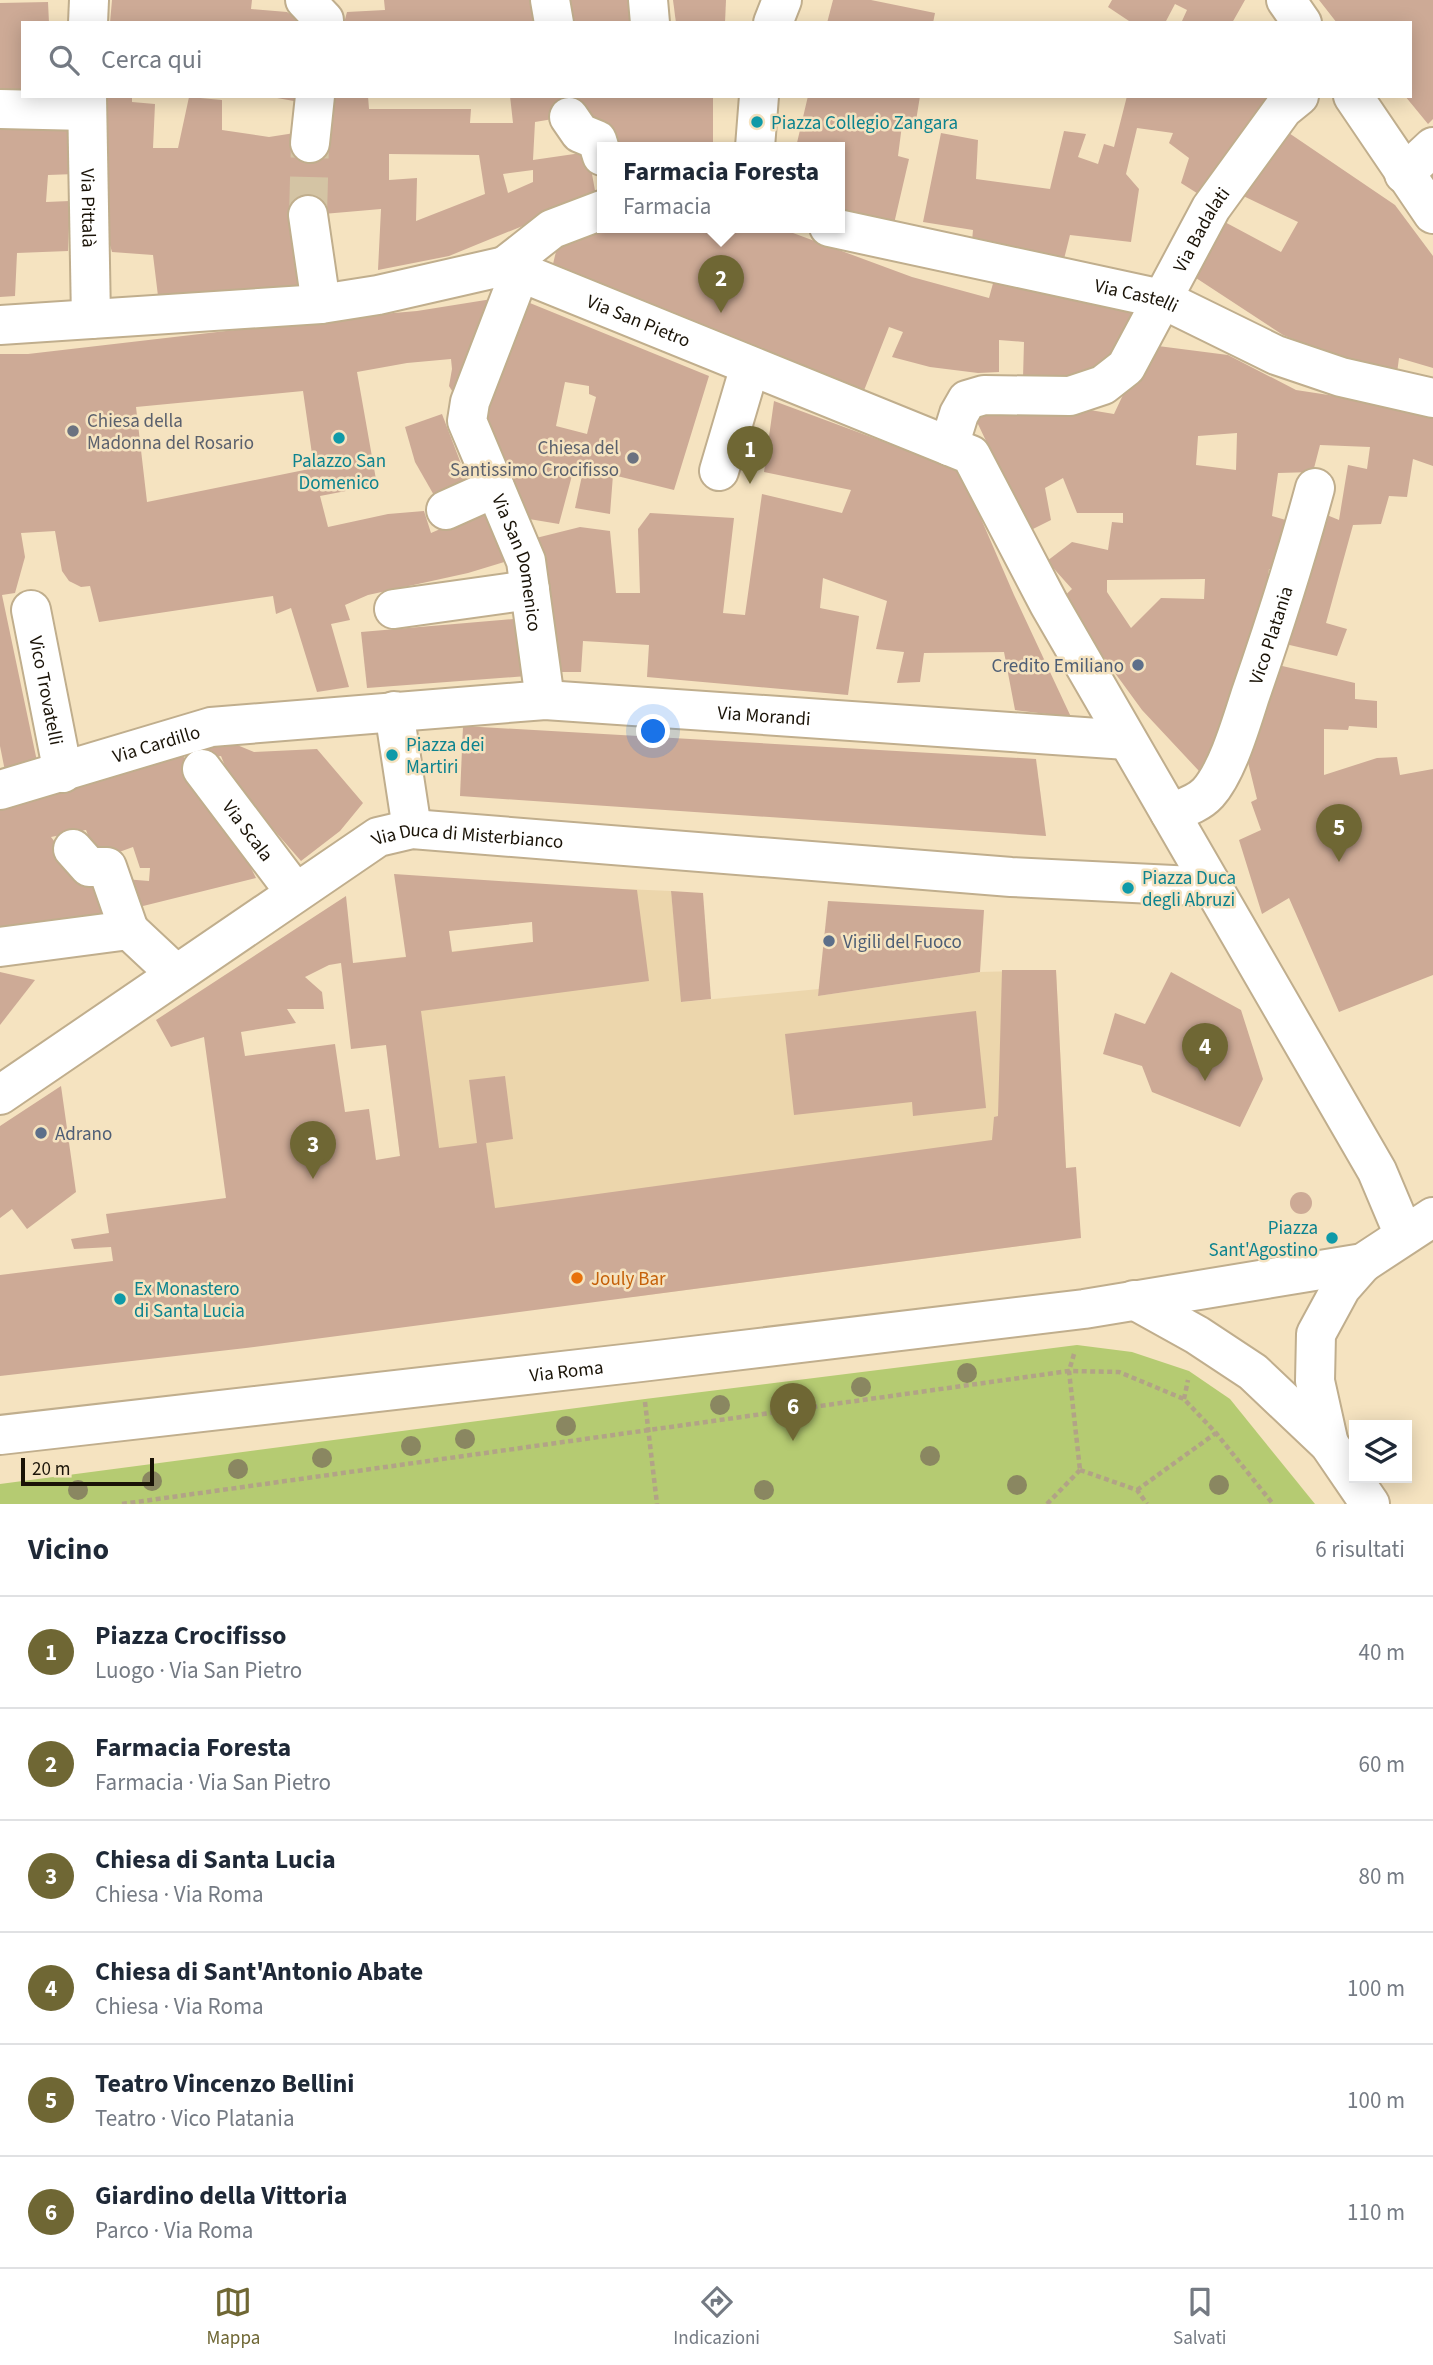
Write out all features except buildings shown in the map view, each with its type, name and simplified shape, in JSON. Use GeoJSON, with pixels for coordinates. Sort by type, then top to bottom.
{"type":"FeatureCollection","features":[{"type":"Feature","properties":{"kind":"street"},"geometry":{"type":"LineString","coordinates":[[88,21],[89,0]]}},
{"type":"Feature","properties":{"kind":"street"},"geometry":{"type":"LineString","coordinates":[[550,0],[554,21]]}},
{"type":"Feature","properties":{"kind":"street"},"geometry":{"type":"LineString","coordinates":[[648,0],[650,21]]}},
{"type":"Feature","properties":{"kind":"street"},"geometry":{"type":"LineString","coordinates":[[760,0],[761,21]]}},
{"type":"Feature","properties":{"kind":"street"},"geometry":{"type":"LineString","coordinates":[[774,21],[782,0]]}},
{"type":"Feature","properties":{"kind":"street"},"geometry":{"type":"LineString","coordinates":[[1286,0],[1301,21]]}},
{"type":"Feature","properties":{"kind":"street"},"geometry":{"type":"LineString","coordinates":[[310,143],[315,98]]}},
{"type":"Feature","properties":{"kind":"street"},"geometry":{"type":"LineString","coordinates":[[755,142],[759,98]]}},
{"type":"Feature","properties":{"kind":"street","name":"Via Badalati"},"geometry":{"type":"LineString","coordinates":[[949,446],[959,414],[967,400],[985,395],[1070,396],[1102,385],[1126,367],[1211,208],[1283,108],[1296,98]]}},
{"type":"Feature","properties":{"kind":"street"},"geometry":{"type":"LineString","coordinates":[[1354,98],[1433,214]]}},
{"type":"Feature","properties":{"kind":"street"},"geometry":{"type":"LineString","coordinates":[[0,109],[87,104]]}},
{"type":"Feature","properties":{"kind":"street","name":"Via Pittalà"},"geometry":{"type":"LineString","coordinates":[[87,104],[91,319]]}},
{"type":"Feature","properties":{"kind":"street"},"geometry":{"type":"LineString","coordinates":[[569,117],[580,133],[598,142]]}},
{"type":"Feature","properties":{"kind":"street"},"geometry":{"type":"LineString","coordinates":[[1405,174],[1433,147]]}},
{"type":"Feature","properties":{"kind":"street"},"geometry":{"type":"LineString","coordinates":[[0,325],[321,304],[378,295],[512,269],[552,229],[597,212]]}},
{"type":"Feature","properties":{"kind":"street"},"geometry":{"type":"LineString","coordinates":[[308,215],[321,304]]}},
{"type":"Feature","properties":{"kind":"street","name":"Via Castelli"},"geometry":{"type":"LineString","coordinates":[[845,230],[1163,299],[1276,355],[1341,377],[1433,397]]}},
{"type":"Feature","properties":{"kind":"street","name":"Via San Pietro"},"geometry":{"type":"LineString","coordinates":[[512,269],[971,455],[1049,604],[1377,1171],[1418,1226]]}},
{"type":"Feature","properties":{"kind":"street","name":"Via San Domenico"},"geometry":{"type":"LineString","coordinates":[[512,269],[470,402],[467,421],[526,561],[544,700]]}},
{"type":"Feature","properties":{"kind":"street"},"geometry":{"type":"LineString","coordinates":[[719,471],[750,366]]}},
{"type":"Feature","properties":{"kind":"street"},"geometry":{"type":"LineString","coordinates":[[446,510],[495,488]]}},
{"type":"Feature","properties":{"kind":"street","name":"Vico Platania"},"geometry":{"type":"LineString","coordinates":[[1170,813],[1206,796],[1216,782],[1238,731],[1287,587],[1315,488]]}},
{"type":"Feature","properties":{"kind":"street"},"geometry":{"type":"LineString","coordinates":[[394,609],[530,590]]}},
{"type":"Feature","properties":{"kind":"street","name":"Vico Trovatelli"},"geometry":{"type":"LineString","coordinates":[[31,610],[63,773]]}},
{"type":"Feature","properties":{"kind":"street","name":"Via Morandi"},"geometry":{"type":"LineString","coordinates":[[394,712],[544,700],[1056,735],[1120,727]]}},
{"type":"Feature","properties":{"kind":"street"},"geometry":{"type":"LineString","coordinates":[[394,712],[412,829]]}},
{"type":"Feature","properties":{"kind":"street","name":"Via Cardillo"},"geometry":{"type":"LineString","coordinates":[[0,790],[211,727],[394,712]]}},
{"type":"Feature","properties":{"kind":"street","name":"Via Scala"},"geometry":{"type":"LineString","coordinates":[[202,769],[295,892]]}},
{"type":"Feature","properties":{"kind":"street","name":"Via Duca di Misterbianco"},"geometry":{"type":"LineString","coordinates":[[0,1095],[378,837],[412,829],[1012,877],[1214,887]]}},
{"type":"Feature","properties":{"kind":"street"},"geometry":{"type":"LineString","coordinates":[[73,849],[89,867],[107,867],[129,930],[176,974]]}},
{"type":"Feature","properties":{"kind":"street"},"geometry":{"type":"LineString","coordinates":[[0,947],[129,930]]}},
{"type":"Feature","properties":{"kind":"street"},"geometry":{"type":"LineString","coordinates":[[1329,1444],[1315,1381],[1316,1334],[1341,1288],[1363,1264],[1418,1226]]}},
{"type":"Feature","properties":{"kind":"street","name":"Via Roma"},"geometry":{"type":"LineString","coordinates":[[0,1435],[1070,1310],[1363,1264]]}},
{"type":"Feature","properties":{"kind":"street"},"geometry":{"type":"LineString","coordinates":[[1134,1300],[1197,1335],[1253,1372],[1329,1444],[1370,1504]]}},
{"type":"Feature","properties":{"kind":"path"},"geometry":{"type":"LineString","coordinates":[[1077,1345],[1069,1371],[1080,1470]]}},
{"type":"Feature","properties":{"kind":"path"},"geometry":{"type":"LineString","coordinates":[[641,1362],[657,1504]]}},
{"type":"Feature","properties":{"kind":"path"},"geometry":{"type":"LineString","coordinates":[[122,1504],[1069,1371],[1119,1372],[1184,1399],[1216,1433],[1273,1504]]}},
{"type":"Feature","properties":{"kind":"path"},"geometry":{"type":"LineString","coordinates":[[1137,1490],[1216,1433]]}},
{"type":"Feature","properties":{"kind":"path"},"geometry":{"type":"LineString","coordinates":[[1080,1470],[1137,1490],[1147,1504]]}},
{"type":"Feature","properties":{"kind":"path"},"geometry":{"type":"LineString","coordinates":[[1047,1504],[1080,1470]]}},
{"type":"Feature","properties":{"kind":"shaded area"},"geometry":{"type":"Polygon","coordinates":[[[579,887],[671,891],[682,1002],[819,989],[818,996],[980,972],[1056,970],[1066,1168],[1066,1240],[633,1297],[400,1156],[376,960],[533,942],[579,887]]]}},
{"type":"Feature","properties":{"kind":"green space"},"geometry":{"type":"Polygon","coordinates":[[[1077,1345],[1132,1352],[1189,1371],[1230,1399],[1315,1504],[0,1504],[0,1484],[1077,1345]]]}},
{"type":"Feature","properties":{"kind":"tunnel"},"geometry":{"type":"LineString","coordinates":[[308,215],[310,143]]}},
{"type":"Feature","properties":{"kind":"place","name":"Piazza Collegio Zangara"},"geometry":{"type":"Point","coordinates":[757,122]}},
{"type":"Feature","properties":{"kind":"place","name":"Farmacia Foresta"},"geometry":{"type":"Point","coordinates":[721,313]}},
{"type":"Feature","properties":{"kind":"place","name":"Chiesa della Madonna del Rosario"},"geometry":{"type":"Point","coordinates":[73,431]}},
{"type":"Feature","properties":{"kind":"place","name":"Palazzo San Domenico"},"geometry":{"type":"Point","coordinates":[339,438]}},
{"type":"Feature","properties":{"kind":"place","name":"Chiesa del Santissimo Crocifisso"},"geometry":{"type":"Point","coordinates":[633,458]}},
{"type":"Feature","properties":{"kind":"place","name":"Piazza Crocifisso"},"geometry":{"type":"Point","coordinates":[750,484]}},
{"type":"Feature","properties":{"kind":"place","name":"Credito Emiliano"},"geometry":{"type":"Point","coordinates":[1138,665]}},
{"type":"Feature","properties":{"kind":"place","name":"Piazza dei Martiri"},"geometry":{"type":"Point","coordinates":[392,755]}},
{"type":"Feature","properties":{"kind":"place","name":"Teatro Vincenzo Bellini"},"geometry":{"type":"Point","coordinates":[1339,862]}},
{"type":"Feature","properties":{"kind":"place","name":"Piazza Duca degli Abruzi"},"geometry":{"type":"Point","coordinates":[1128,888]}},
{"type":"Feature","properties":{"kind":"place","name":"Vigili del Fuoco"},"geometry":{"type":"Point","coordinates":[829,941]}},
{"type":"Feature","properties":{"kind":"place","name":"Chiesa di Sant'Antonio Abate"},"geometry":{"type":"Point","coordinates":[1205,1081]}},
{"type":"Feature","properties":{"kind":"place","name":"Adrano"},"geometry":{"type":"Point","coordinates":[41,1133]}},
{"type":"Feature","properties":{"kind":"place","name":"Chiesa di Santa Lucia"},"geometry":{"type":"Point","coordinates":[313,1179]}},
{"type":"Feature","properties":{"kind":"place","name":"Piazza Sant'Agostino"},"geometry":{"type":"Point","coordinates":[1332,1238]}},
{"type":"Feature","properties":{"kind":"place","name":"Jouly Bar"},"geometry":{"type":"Point","coordinates":[577,1278]}},
{"type":"Feature","properties":{"kind":"place","name":"Ex Monastero di Santa Lucia"},"geometry":{"type":"Point","coordinates":[120,1299]}},
{"type":"Feature","properties":{"kind":"place","name":"Giardino della Vittoria"},"geometry":{"type":"Point","coordinates":[793,1441]}}]}
